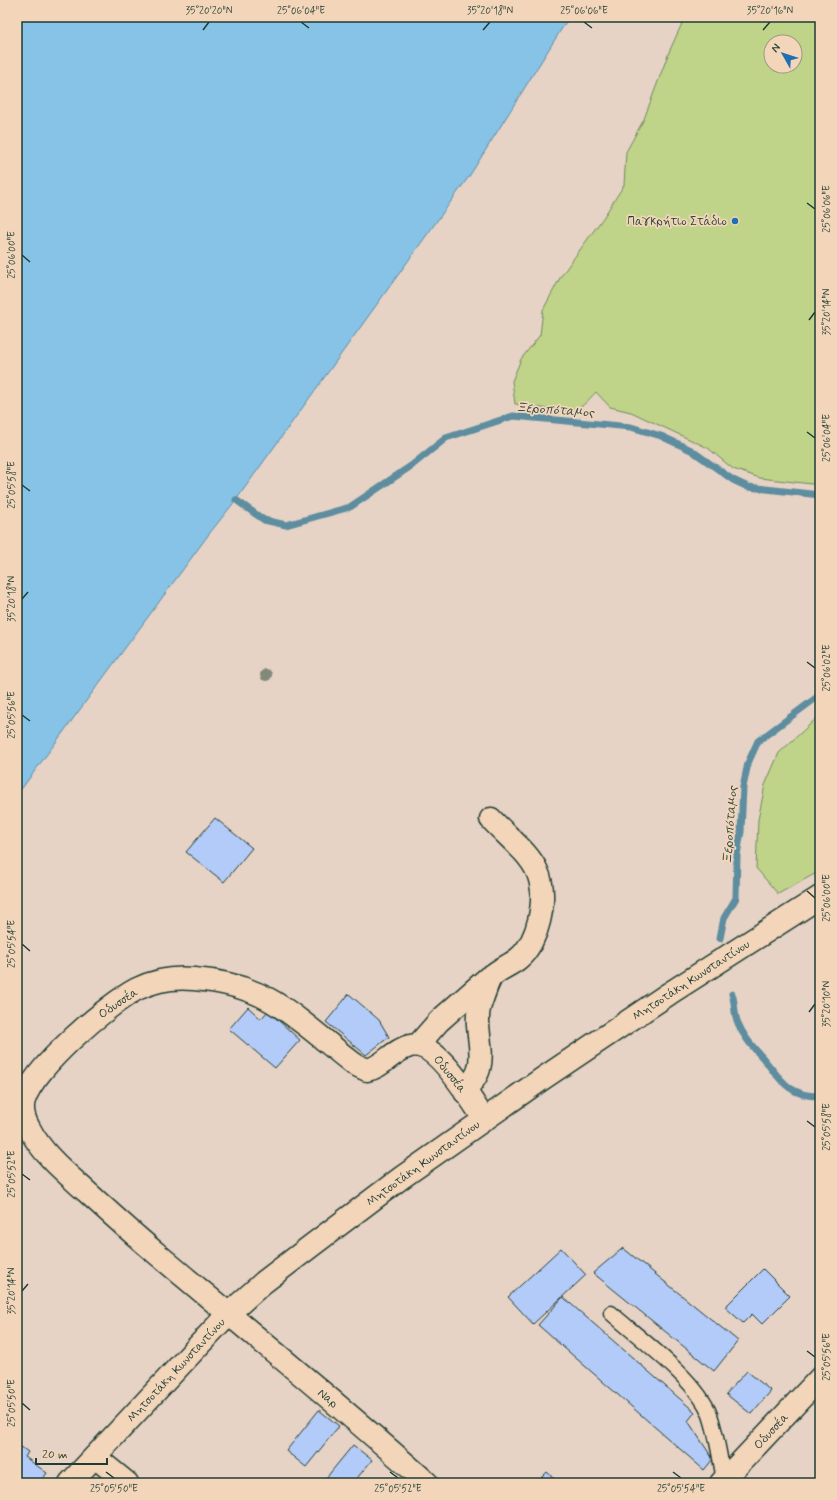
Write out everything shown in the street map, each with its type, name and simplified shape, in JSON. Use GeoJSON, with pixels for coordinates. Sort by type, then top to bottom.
{"type":"FeatureCollection","features":[{"type":"Feature","properties":{"kind":"street"},"geometry":{"type":"LineString","coordinates":[[418,1045],[439,1021],[492,976],[520,958],[529,946],[537,930],[542,902],[540,878],[532,860],[518,844],[491,819]]}},
{"type":"Feature","properties":{"kind":"street","name":"Μητσοτάκη Κωνσταντίνου"},"geometry":{"type":"LineString","coordinates":[[70,1483],[228,1314],[264,1282],[484,1119],[670,993],[820,897]]}},
{"type":"Feature","properties":{"kind":"street"},"geometry":{"type":"LineString","coordinates":[[465,1092],[474,1079],[479,1068],[479,1007],[492,976]]}},
{"type":"Feature","properties":{"kind":"street","name":"Οδυσσέα"},"geometry":{"type":"LineString","coordinates":[[228,1314],[130,1231],[46,1152],[30,1129],[23,1111],[27,1093],[33,1083],[70,1041],[105,1011],[137,989],[158,981],[170,979],[195,979],[228,984],[263,997],[284,1010],[354,1064],[367,1070],[374,1069],[406,1047],[418,1045],[432,1052],[437,1056],[465,1092],[484,1119]]}},
{"type":"Feature","properties":{"kind":"street","name":"Ναρ"},"geometry":{"type":"LineString","coordinates":[[228,1314],[427,1483]]}},
{"type":"Feature","properties":{"kind":"street","name":"Οδυσσέα"},"geometry":{"type":"LineString","coordinates":[[723,1482],[820,1378]]}},
{"type":"Feature","properties":{"kind":"street"},"geometry":{"type":"LineString","coordinates":[[95,1457],[127,1483]]}},
{"type":"Feature","properties":{"kind":"lane"},"geometry":{"type":"LineString","coordinates":[[611,1313],[688,1382],[703,1401],[710,1415],[723,1482]]}},
{"type":"Feature","properties":{"kind":"green space","name":"Παγκρήτιο Στάδιο"},"geometry":{"type":"Polygon","coordinates":[[[685,17],[820,17],[820,485],[760,478],[733,469],[708,448],[631,412],[610,407],[596,392],[584,405],[578,409],[569,411],[515,404],[512,381],[521,359],[540,335],[543,310],[561,276],[603,218],[624,185],[626,152],[644,119],[669,52],[685,17]]]}},
{"type":"Feature","properties":{"kind":"green space"},"geometry":{"type":"Polygon","coordinates":[[[820,715],[820,871],[778,894],[756,868],[758,820],[765,785],[779,753],[820,715]]]}},
{"type":"Feature","properties":{"kind":"water"},"geometry":{"type":"Polygon","coordinates":[[[17,17],[569,17],[470,175],[236,500],[209,534],[17,795],[17,17]]]}},
{"type":"Feature","properties":{"kind":"building"},"geometry":{"type":"Polygon","coordinates":[[[215,818],[252,848],[224,882],[186,852],[215,818]]]}},
{"type":"Feature","properties":{"kind":"building"},"geometry":{"type":"Polygon","coordinates":[[[349,994],[379,1020],[389,1037],[366,1055],[326,1022],[349,994]]]}},
{"type":"Feature","properties":{"kind":"building"},"geometry":{"type":"Polygon","coordinates":[[[248,1007],[261,1019],[268,1011],[300,1040],[275,1068],[229,1029],[248,1007]]]}},
{"type":"Feature","properties":{"kind":"building"},"geometry":{"type":"Polygon","coordinates":[[[561,1248],[586,1275],[533,1324],[508,1297],[561,1248]]]}},
{"type":"Feature","properties":{"kind":"building"},"geometry":{"type":"Polygon","coordinates":[[[623,1248],[738,1341],[714,1371],[593,1273],[623,1248]]]}},
{"type":"Feature","properties":{"kind":"building"},"geometry":{"type":"Polygon","coordinates":[[[763,1269],[790,1296],[762,1324],[752,1314],[743,1323],[725,1307],[763,1269]]]}},
{"type":"Feature","properties":{"kind":"building"},"geometry":{"type":"Polygon","coordinates":[[[563,1297],[695,1412],[688,1421],[713,1459],[704,1470],[538,1325],[563,1297]]]}},
{"type":"Feature","properties":{"kind":"building"},"geometry":{"type":"Polygon","coordinates":[[[747,1371],[771,1391],[751,1414],[726,1394],[747,1371]]]}},
{"type":"Feature","properties":{"kind":"building"},"geometry":{"type":"Polygon","coordinates":[[[319,1410],[339,1426],[306,1467],[286,1451],[319,1410]]]}},
{"type":"Feature","properties":{"kind":"building"},"geometry":{"type":"Polygon","coordinates":[[[17,1444],[28,1452],[25,1457],[47,1473],[40,1483],[17,1483],[17,1444]]]}},
{"type":"Feature","properties":{"kind":"building"},"geometry":{"type":"Polygon","coordinates":[[[353,1445],[372,1460],[353,1483],[322,1483],[353,1445]]]}},
{"type":"Feature","properties":{"kind":"building"},"geometry":{"type":"Polygon","coordinates":[[[547,1472],[559,1483],[536,1483],[547,1472]]]}},
{"type":"Feature","properties":{"kind":"waterway","name":"Ξεροπόταμος"},"geometry":{"type":"LineString","coordinates":[[236,500],[264,520],[286,525],[350,507],[411,466],[446,438],[513,416],[631,427],[661,436],[691,450],[733,480],[748,487],[820,495]]}},
{"type":"Feature","properties":{"kind":"waterway","name":"Ξεροπόταμος"},"geometry":{"type":"LineString","coordinates":[[720,938],[724,918],[736,898],[737,855],[741,832],[743,787],[748,763],[758,741],[820,695]]}},
{"type":"Feature","properties":{"kind":"waterway","name":"Ξεροπόταμος"},"geometry":{"type":"LineString","coordinates":[[732,994],[736,1018],[742,1031],[779,1078],[785,1084],[800,1093],[820,1096]]}},
{"type":"Feature","properties":{"kind":"place","name":"Παγκρήτιο Στάδιο"},"geometry":{"type":"Point","coordinates":[735,221]}}]}
